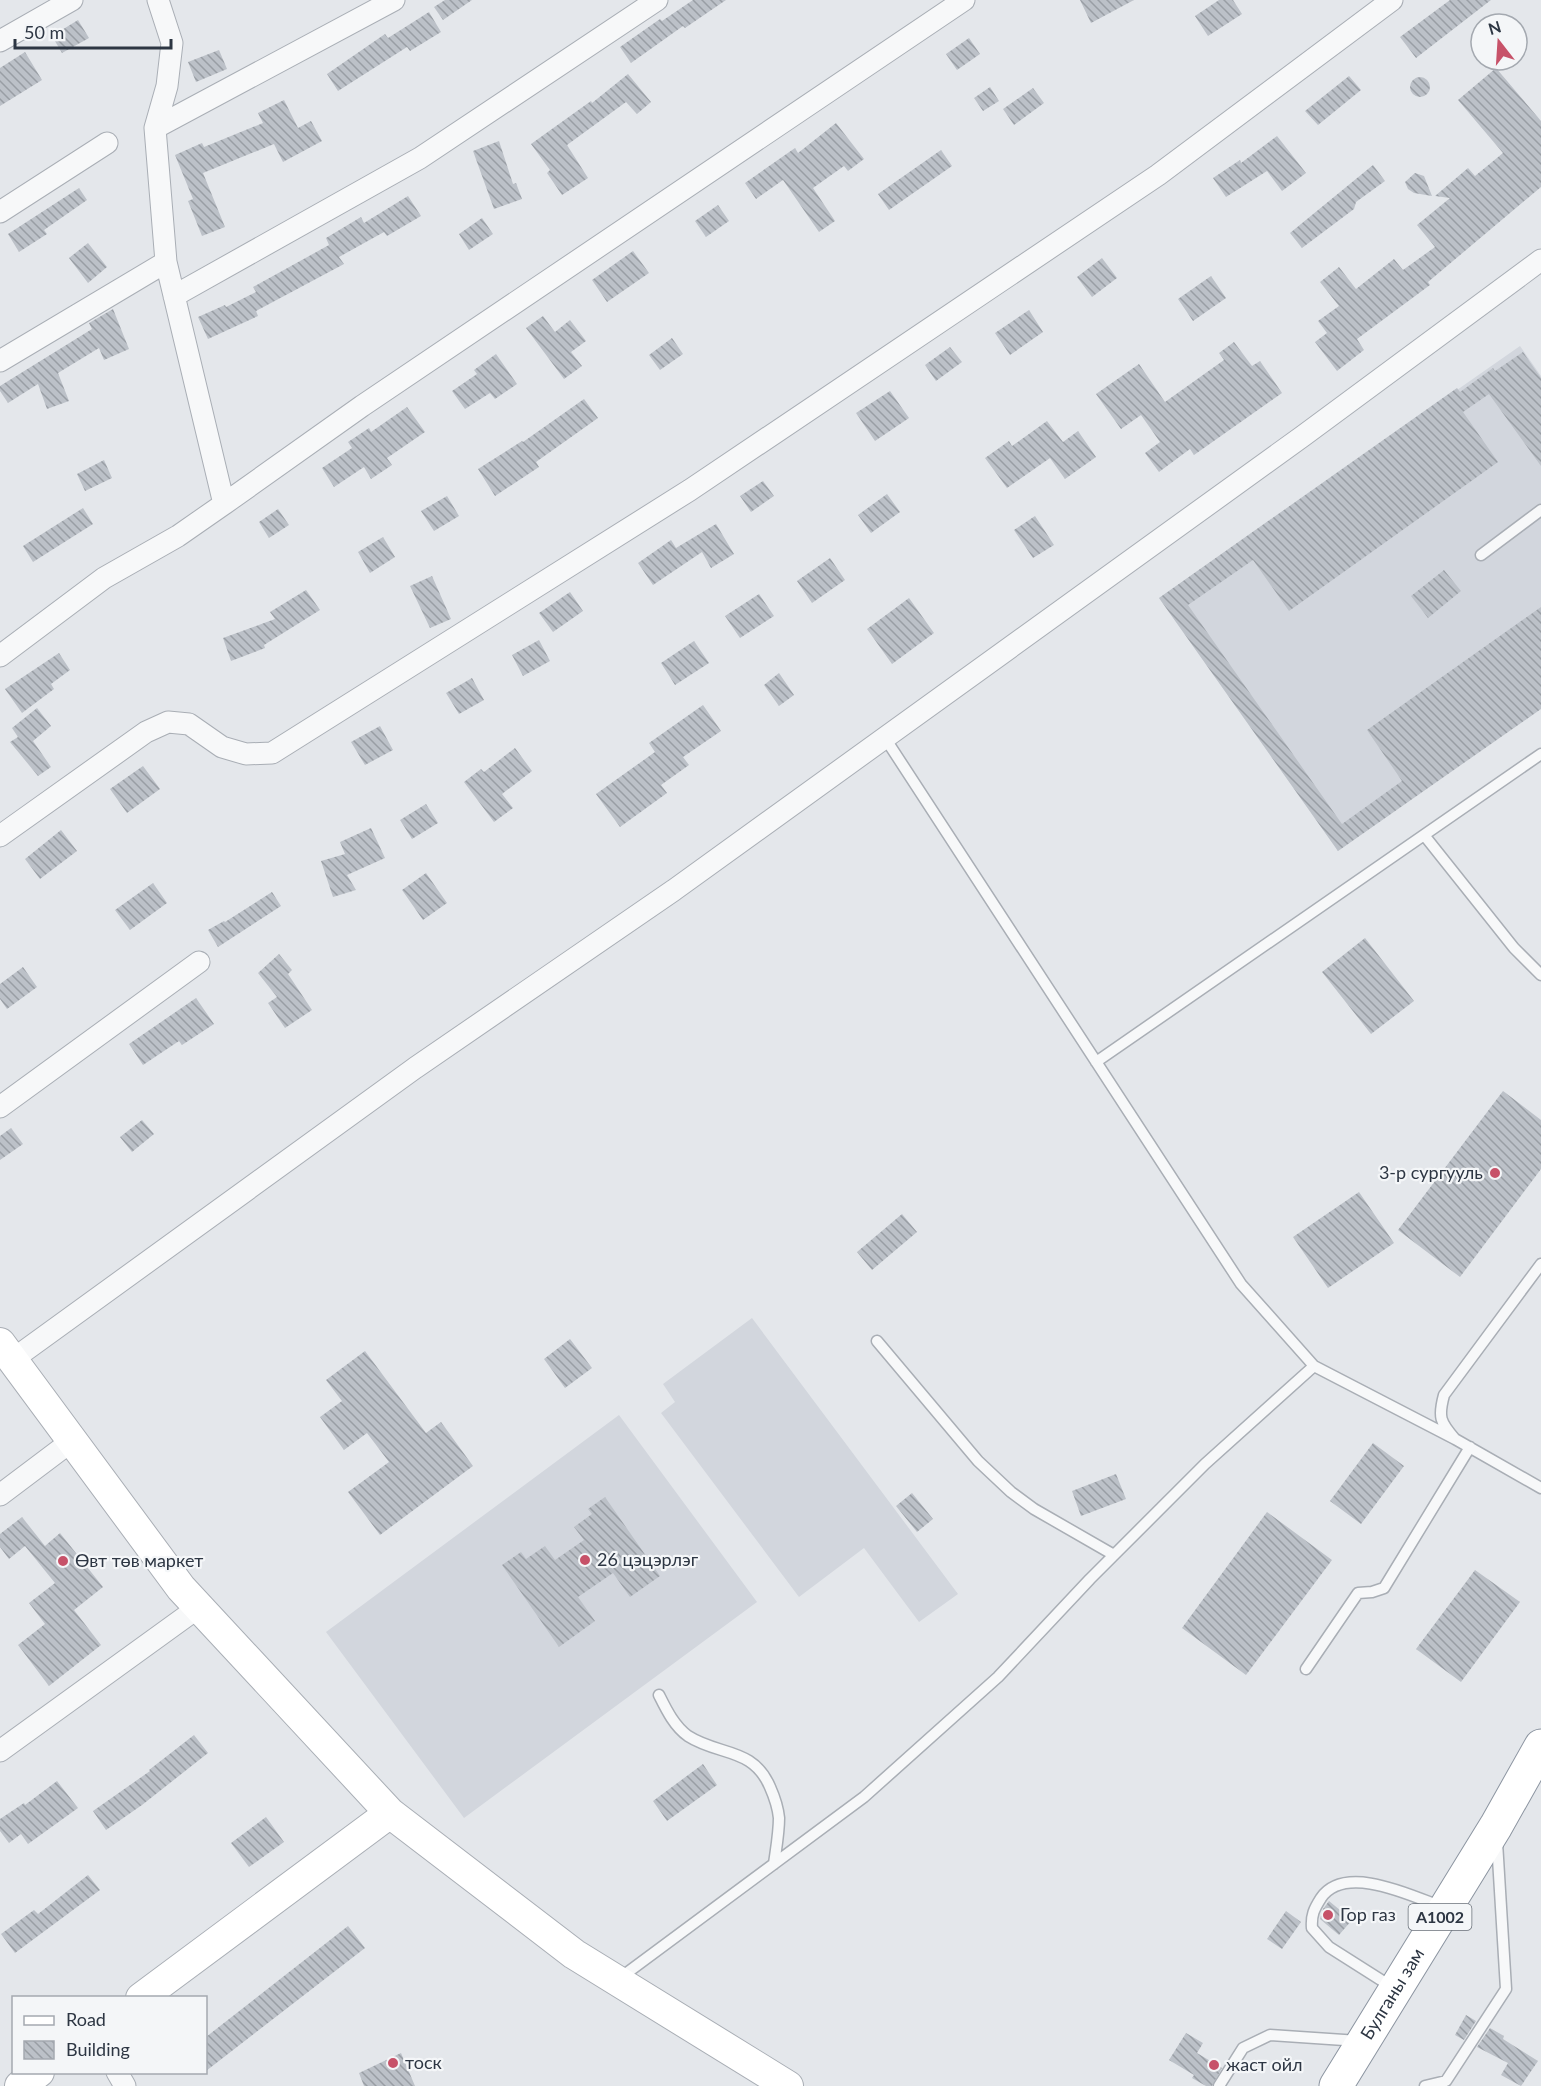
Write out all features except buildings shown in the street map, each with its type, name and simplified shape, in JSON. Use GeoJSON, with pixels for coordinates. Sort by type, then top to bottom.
{"type":"FeatureCollection","features":[{"type":"Feature","properties":{"kind":"highway","name":"Булганы зам"},"geometry":{"type":"LineString","coordinates":[[1336,2086],[1526,1781],[1541,1746]]}},
{"type":"Feature","properties":{"kind":"main road"},"geometry":{"type":"LineString","coordinates":[[6,1352],[181,1588],[390,1813],[574,1954],[788,2086]]}},
{"type":"Feature","properties":{"kind":"main road"},"geometry":{"type":"LineString","coordinates":[[144,1996],[390,1813]]}},
{"type":"Feature","properties":{"kind":"main road"},"geometry":{"type":"LineString","coordinates":[[20,2086],[38,2074]]}},
{"type":"Feature","properties":{"kind":"street"},"geometry":{"type":"LineString","coordinates":[[0,41],[72,0]]}},
{"type":"Feature","properties":{"kind":"street"},"geometry":{"type":"LineString","coordinates":[[158,0],[172,43],[167,86],[155,128],[166,262],[224,504]]}},
{"type":"Feature","properties":{"kind":"street"},"geometry":{"type":"LineString","coordinates":[[155,128],[394,0]]}},
{"type":"Feature","properties":{"kind":"street"},"geometry":{"type":"LineString","coordinates":[[174,296],[420,158],[657,0]]}},
{"type":"Feature","properties":{"kind":"street"},"geometry":{"type":"LineString","coordinates":[[0,656],[104,578],[178,536],[362,406],[964,0]]}},
{"type":"Feature","properties":{"kind":"street"},"geometry":{"type":"LineString","coordinates":[[0,836],[146,732],[168,722],[189,724],[222,747],[246,754],[272,753],[700,484],[1158,175],[1392,0]]}},
{"type":"Feature","properties":{"kind":"street"},"geometry":{"type":"LineString","coordinates":[[0,212],[107,143]]}},
{"type":"Feature","properties":{"kind":"street"},"geometry":{"type":"LineString","coordinates":[[6,1352],[674,890],[1304,436],[1541,260]]}},
{"type":"Feature","properties":{"kind":"street"},"geometry":{"type":"LineString","coordinates":[[0,361],[166,262]]}},
{"type":"Feature","properties":{"kind":"street"},"geometry":{"type":"LineString","coordinates":[[0,1107],[200,962]]}},
{"type":"Feature","properties":{"kind":"street"},"geometry":{"type":"LineString","coordinates":[[0,1495],[73,1440]]}},
{"type":"Feature","properties":{"kind":"street"},"geometry":{"type":"LineString","coordinates":[[0,1751],[199,1607]]}},
{"type":"Feature","properties":{"kind":"lane"},"geometry":{"type":"LineString","coordinates":[[1481,555],[1541,510]]}},
{"type":"Feature","properties":{"kind":"lane"},"geometry":{"type":"LineString","coordinates":[[885,738],[1241,1284],[1314,1366],[1470,1447],[1541,1488]]}},
{"type":"Feature","properties":{"kind":"lane"},"geometry":{"type":"LineString","coordinates":[[1096,1062],[1541,754]]}},
{"type":"Feature","properties":{"kind":"lane"},"geometry":{"type":"LineString","coordinates":[[1424,835],[1514,948],[1541,975]]}},
{"type":"Feature","properties":{"kind":"lane"},"geometry":{"type":"LineString","coordinates":[[1455,1439],[1445,1428],[1439,1412],[1444,1395],[1541,1264]]}},
{"type":"Feature","properties":{"kind":"lane"},"geometry":{"type":"LineString","coordinates":[[877,1341],[978,1461],[1011,1492],[1034,1509],[1114,1556]]}},
{"type":"Feature","properties":{"kind":"lane"},"geometry":{"type":"LineString","coordinates":[[617,1980],[864,1797],[998,1677],[1205,1464],[1314,1366]]}},
{"type":"Feature","properties":{"kind":"lane"},"geometry":{"type":"LineString","coordinates":[[1306,1669],[1358,1593],[1384,1588],[1470,1447]]}},
{"type":"Feature","properties":{"kind":"lane"},"geometry":{"type":"LineString","coordinates":[[659,1695],[669,1716],[686,1734],[705,1744],[739,1755],[764,1772],[774,1796],[779,1817],[774,1864]]}},
{"type":"Feature","properties":{"kind":"lane"},"geometry":{"type":"LineString","coordinates":[[1425,2086],[1446,2081],[1506,1989],[1496,1826]]}},
{"type":"Feature","properties":{"kind":"lane"},"geometry":{"type":"LineString","coordinates":[[1395,1989],[1329,1947],[1312,1928],[1312,1910],[1324,1893],[1346,1882],[1380,1884],[1445,1908]]}},
{"type":"Feature","properties":{"kind":"lane"},"geometry":{"type":"LineString","coordinates":[[1219,2086],[1243,2048],[1270,2035],[1362,2041]]}},
{"type":"Feature","properties":{"kind":"shaded area"},"geometry":{"type":"Polygon","coordinates":[[[1520,346],[1541,376],[1541,707],[1338,851],[1159,598],[1520,346]]]}},
{"type":"Feature","properties":{"kind":"shaded area"},"geometry":{"type":"Polygon","coordinates":[[[752,1318],[958,1594],[919,1622],[864,1548],[799,1597],[661,1413],[675,1402],[663,1384],[752,1318]]]}},
{"type":"Feature","properties":{"kind":"shaded area"},"geometry":{"type":"Polygon","coordinates":[[[619,1415],[757,1602],[464,1818],[326,1632],[619,1415]]]}},
{"type":"Feature","properties":{"kind":"place","name":"3-р сургууль"},"geometry":{"type":"Point","coordinates":[1495,1173]}},
{"type":"Feature","properties":{"kind":"place","name":"26 цэцэрлэг"},"geometry":{"type":"Point","coordinates":[585,1560]}},
{"type":"Feature","properties":{"kind":"place","name":"Өвт төв маркет"},"geometry":{"type":"Point","coordinates":[63,1561]}},
{"type":"Feature","properties":{"kind":"place","name":"Гор газ"},"geometry":{"type":"Point","coordinates":[1328,1915]}},
{"type":"Feature","properties":{"kind":"place","name":"тоск"},"geometry":{"type":"Point","coordinates":[393,2063]}},
{"type":"Feature","properties":{"kind":"place","name":"жаст ойл"},"geometry":{"type":"Point","coordinates":[1214,2065]}}]}
